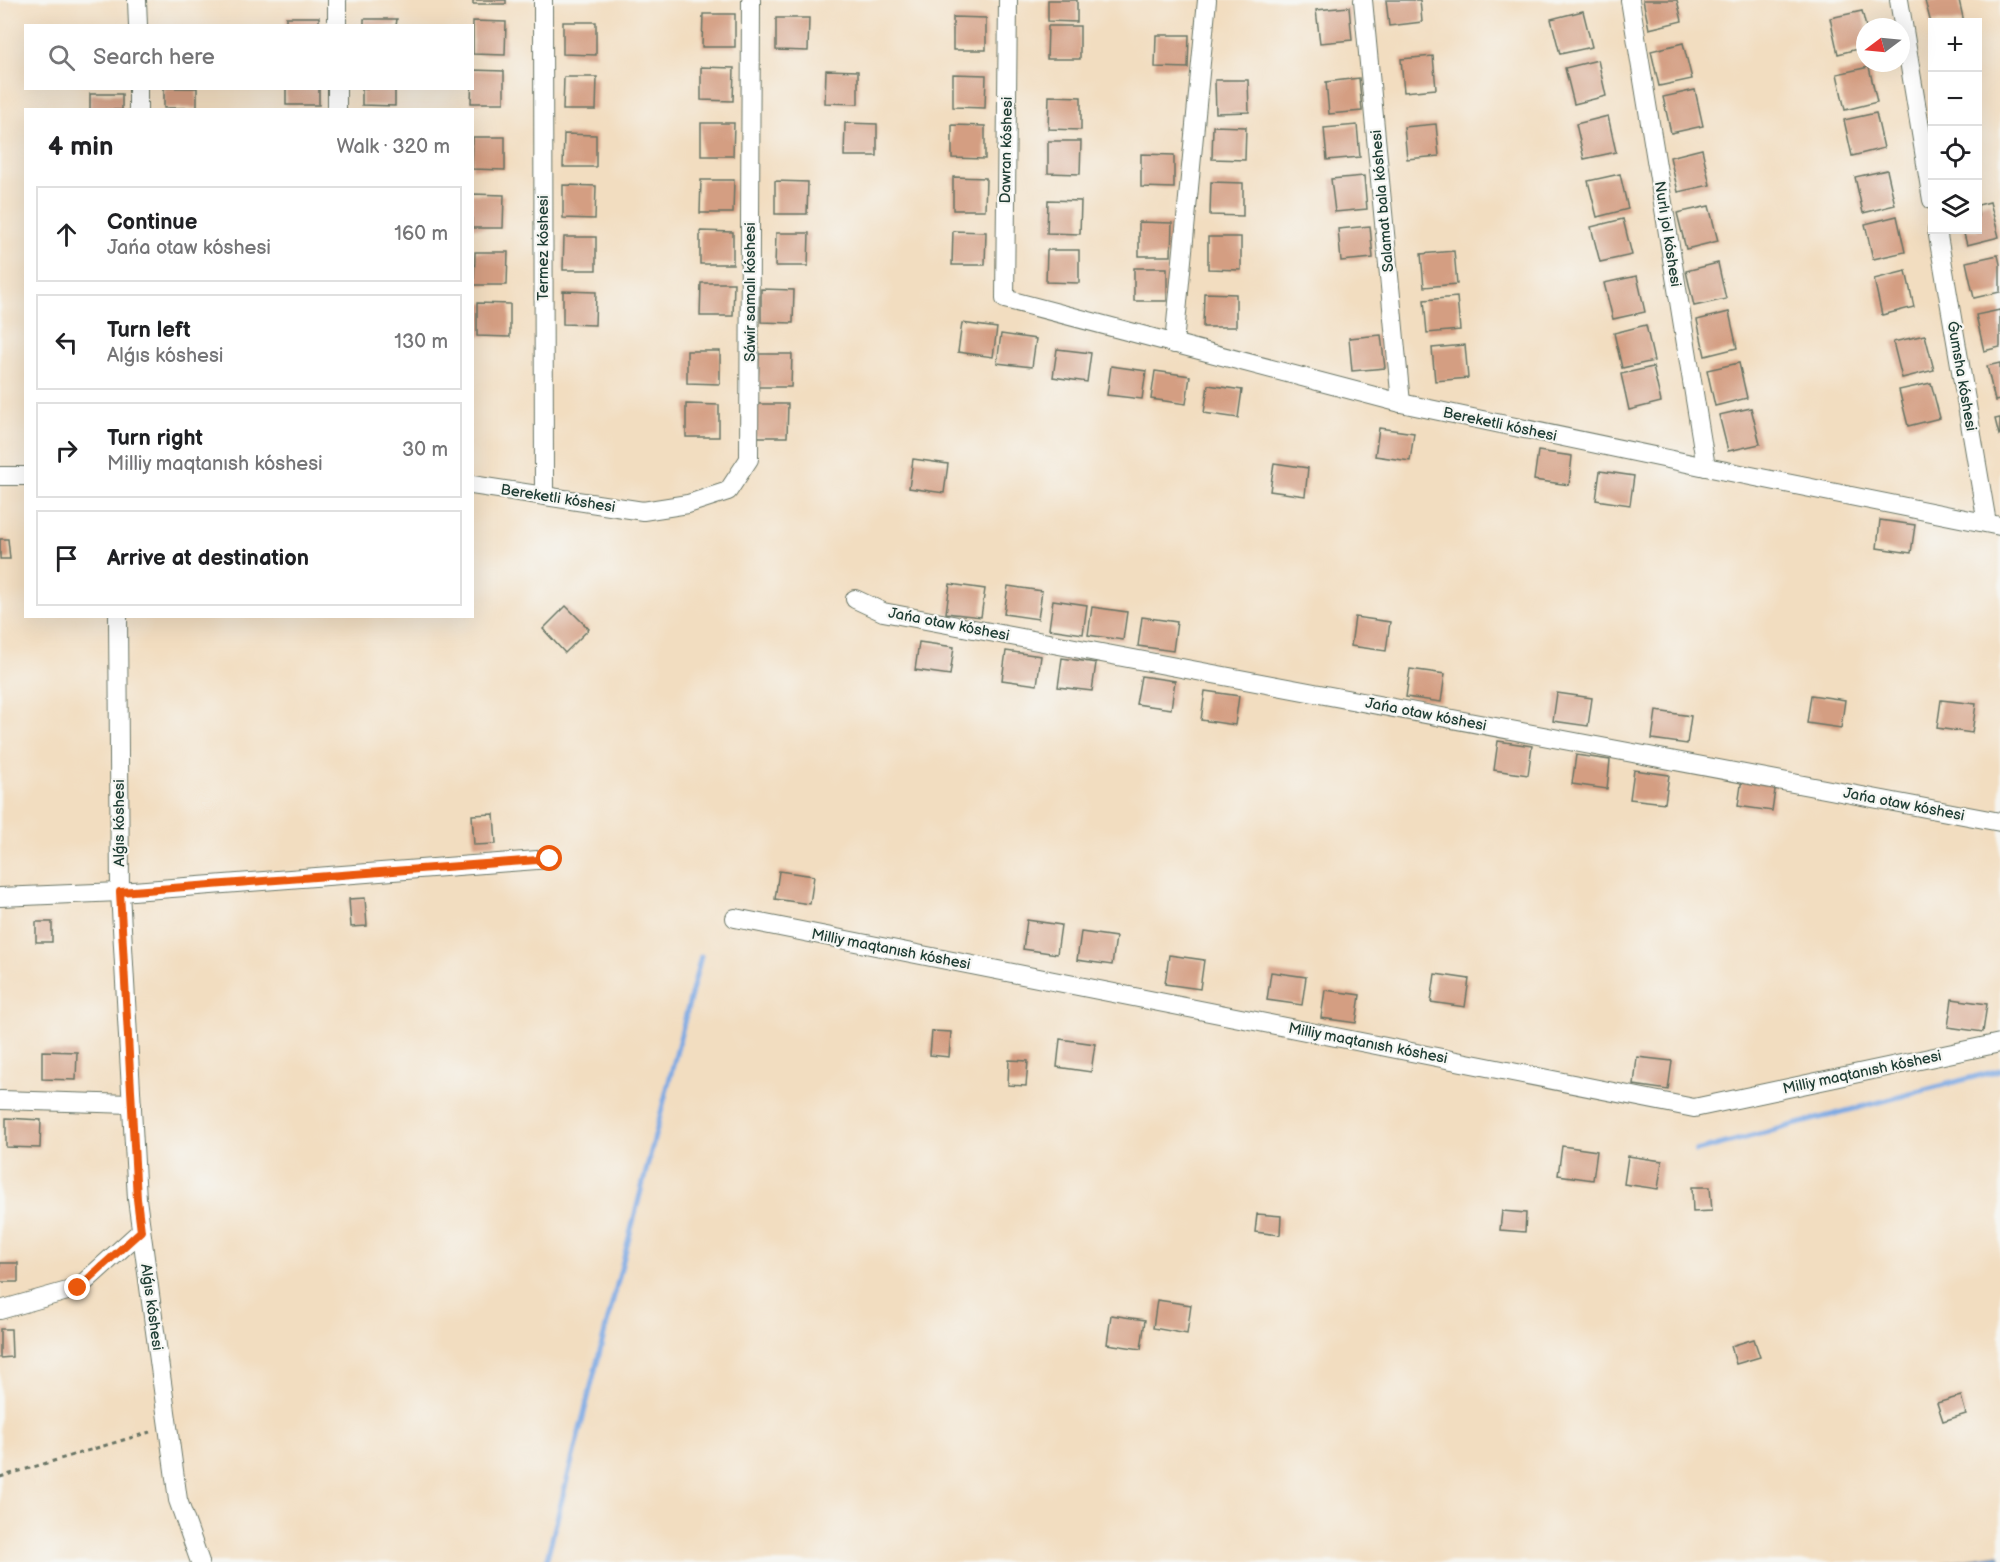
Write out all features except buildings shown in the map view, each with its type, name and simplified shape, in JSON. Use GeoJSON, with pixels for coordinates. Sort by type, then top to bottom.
{"type":"FeatureCollection","features":[{"type":"Feature","properties":{"kind":"street"},"geometry":{"type":"LineString","coordinates":[[137,0],[138,24]]}},
{"type":"Feature","properties":{"kind":"street"},"geometry":{"type":"LineString","coordinates":[[337,0],[337,24]]}},
{"type":"Feature","properties":{"kind":"street","name":"Termez kóshesi"},"geometry":{"type":"LineString","coordinates":[[543,0],[544,496]]}},
{"type":"Feature","properties":{"kind":"street","name":"Sáwir samalı kóshesi"},"geometry":{"type":"LineString","coordinates":[[643,511],[688,504],[728,490],[749,459],[751,0]]}},
{"type":"Feature","properties":{"kind":"street","name":"Dawran kóshesi"},"geometry":{"type":"LineString","coordinates":[[1005,299],[1008,0]]}},
{"type":"Feature","properties":{"kind":"street"},"geometry":{"type":"LineString","coordinates":[[1174,344],[1207,0]]}},
{"type":"Feature","properties":{"kind":"street","name":"Salamat bala kóshesi"},"geometry":{"type":"LineString","coordinates":[[1363,0],[1401,403]]}},
{"type":"Feature","properties":{"kind":"street","name":"Nurlı jol kóshesi"},"geometry":{"type":"LineString","coordinates":[[1630,0],[1706,467]]}},
{"type":"Feature","properties":{"kind":"street"},"geometry":{"type":"LineString","coordinates":[[1899,0],[1929,180]]}},
{"type":"Feature","properties":{"kind":"street"},"geometry":{"type":"LineString","coordinates":[[138,90],[138,108]]}},
{"type":"Feature","properties":{"kind":"street"},"geometry":{"type":"LineString","coordinates":[[337,90],[337,108]]}},
{"type":"Feature","properties":{"kind":"street","name":"Ǵumsha kóshesi"},"geometry":{"type":"LineString","coordinates":[[1938,234],[1994,524]]}},
{"type":"Feature","properties":{"kind":"street","name":"Bereketli kóshesi"},"geometry":{"type":"LineString","coordinates":[[1005,299],[1401,403],[1994,524]]}},
{"type":"Feature","properties":{"kind":"street"},"geometry":{"type":"LineString","coordinates":[[0,476],[24,476]]}},
{"type":"Feature","properties":{"kind":"street","name":"Bereketli kóshesi"},"geometry":{"type":"LineString","coordinates":[[474,485],[643,511]]}},
{"type":"Feature","properties":{"kind":"street","name":"Jańa otaw kóshesi"},"geometry":{"type":"LineString","coordinates":[[855,599],[883,612],[2000,822]]}},
{"type":"Feature","properties":{"kind":"street","name":"Alǵıs kóshesi"},"geometry":{"type":"LineString","coordinates":[[118,618],[120,892],[137,1199],[178,1500],[200,1562]]}},
{"type":"Feature","properties":{"kind":"street"},"geometry":{"type":"LineString","coordinates":[[0,897],[120,892],[550,859]]}},
{"type":"Feature","properties":{"kind":"street","name":"Milliy maqtanısh kóshesi"},"geometry":{"type":"LineString","coordinates":[[735,918],[1694,1108],[2000,1043]]}},
{"type":"Feature","properties":{"kind":"street"},"geometry":{"type":"LineString","coordinates":[[0,1100],[132,1104]]}},
{"type":"Feature","properties":{"kind":"street"},"geometry":{"type":"LineString","coordinates":[[0,1310],[78,1288],[141,1231]]}},
{"type":"Feature","properties":{"kind":"path"},"geometry":{"type":"LineString","coordinates":[[0,1477],[168,1426]]}},
{"type":"Feature","properties":{"kind":"water"},"geometry":{"type":"Polygon","coordinates":[[[2000,1554],[2000,1562],[1944,1562],[2000,1554]]]}},
{"type":"Feature","properties":{"kind":"waterway"},"geometry":{"type":"LineString","coordinates":[[546,1562],[701,956]]}},
{"type":"Feature","properties":{"kind":"waterway"},"geometry":{"type":"LineString","coordinates":[[1696,1151],[2000,1070]]}},
{"type":"Feature","properties":{"kind":"route"},"geometry":{"type":"LineString","coordinates":[[78,1288],[141,1231],[137,1199],[120,892],[550,859]]}}]}
